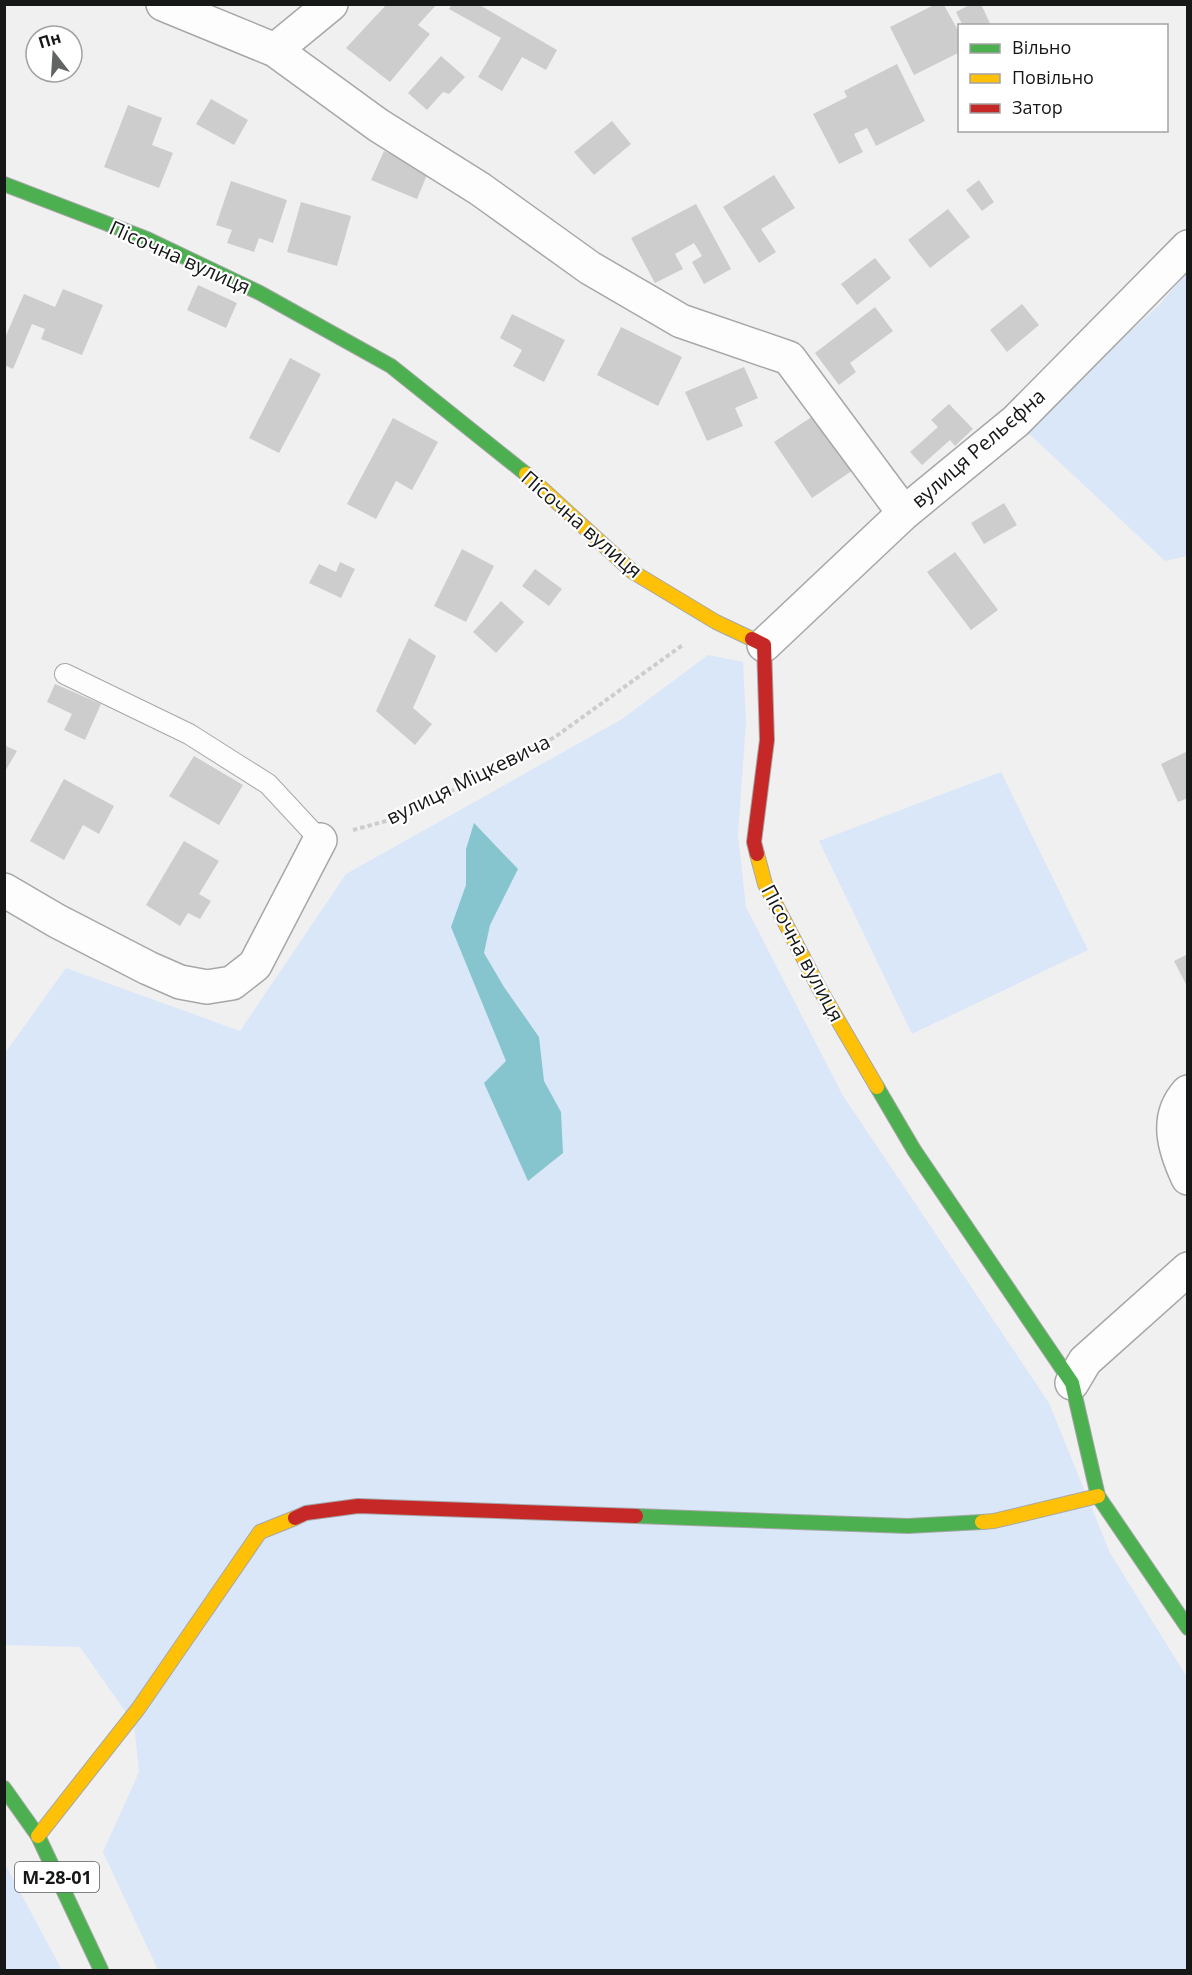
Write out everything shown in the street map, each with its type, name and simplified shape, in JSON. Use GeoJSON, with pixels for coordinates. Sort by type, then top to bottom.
{"type":"FeatureCollection","features":[{"type":"Feature","properties":{"kind":"main road","name":"Пісочна вулиця"},"geometry":{"type":"LineString","coordinates":[[4,184],[147,239],[260,293],[391,366],[525,473],[633,572],[716,622],[764,645],[766,740],[754,842],[765,884],[819,988],[914,1150],[1072,1383],[1098,1496],[1188,1628]]}},
{"type":"Feature","properties":{"kind":"main road"},"geometry":{"type":"LineString","coordinates":[[38,1836],[138,1709],[260,1532],[306,1513],[358,1506],[908,1526],[994,1521],[1098,1496]]}},
{"type":"Feature","properties":{"kind":"main road","name":"М-28-01"},"geometry":{"type":"LineString","coordinates":[[4,1788],[38,1836],[101,1971]]}},
{"type":"Feature","properties":{"kind":"street"},"geometry":{"type":"LineString","coordinates":[[163,4],[275,50],[378,125],[480,189],[590,268],[681,321],[789,358],[904,513]]}},
{"type":"Feature","properties":{"kind":"street"},"geometry":{"type":"LineString","coordinates":[[275,50],[331,4]]}},
{"type":"Feature","properties":{"kind":"street","name":"вулиця Рельєфна"},"geometry":{"type":"LineString","coordinates":[[764,645],[904,513],[1016,421],[1187,246]]}},
{"type":"Feature","properties":{"kind":"street"},"geometry":{"type":"LineString","coordinates":[[4,890],[57,921],[138,963],[180,982],[207,987],[232,983],[255,965],[320,840]]}},
{"type":"Feature","properties":{"kind":"street"},"geometry":{"type":"LineString","coordinates":[[1188,1092],[1182,1098],[1173,1125],[1176,1153],[1188,1178]]}},
{"type":"Feature","properties":{"kind":"street"},"geometry":{"type":"LineString","coordinates":[[1072,1383],[1085,1361],[1188,1269]]}},
{"type":"Feature","properties":{"kind":"lane"},"geometry":{"type":"LineString","coordinates":[[65,674],[189,734],[268,784],[320,840]]}},
{"type":"Feature","properties":{"kind":"path","name":"вулиця Міцкевича"},"geometry":{"type":"LineString","coordinates":[[320,840],[401,817],[555,737],[716,622]]}},
{"type":"Feature","properties":{"kind":"shaded area"},"geometry":{"type":"Polygon","coordinates":[[[1187,273],[1187,556],[1165,561],[1024,429],[1159,305],[1187,273]]]}},
{"type":"Feature","properties":{"kind":"shaded area"},"geometry":{"type":"Polygon","coordinates":[[[708,655],[743,662],[746,723],[738,835],[746,907],[842,1094],[1049,1403],[1110,1553],[1187,1677],[1187,1970],[158,1970],[103,1852],[139,1772],[134,1724],[80,1647],[5,1645],[5,1053],[66,968],[240,1031],[346,874],[622,719],[708,655]]]}},
{"type":"Feature","properties":{"kind":"shaded area"},"geometry":{"type":"Polygon","coordinates":[[[1001,772],[1088,950],[912,1034],[819,841],[1001,772]]]}},
{"type":"Feature","properties":{"kind":"shaded area"},"geometry":{"type":"Polygon","coordinates":[[[5,1864],[62,1970],[5,1970],[5,1864]]]}},
{"type":"Feature","properties":{"kind":"water"},"geometry":{"type":"Polygon","coordinates":[[[474,823],[518,869],[490,925],[484,953],[504,987],[539,1037],[544,1081],[561,1112],[563,1153],[528,1181],[484,1083],[506,1061],[451,927],[466,885],[466,849],[474,823]]]}},
{"type":"Feature","properties":{"kind":"building"},"geometry":{"type":"Polygon","coordinates":[[[387,4],[437,4],[418,25],[430,34],[390,82],[346,48],[387,4]]]}},
{"type":"Feature","properties":{"kind":"building"},"geometry":{"type":"Polygon","coordinates":[[[452,4],[478,4],[557,50],[546,70],[522,57],[502,91],[478,77],[501,38],[449,9],[452,4]]]}},
{"type":"Feature","properties":{"kind":"building"},"geometry":{"type":"Polygon","coordinates":[[[971,4],[981,4],[990,24],[962,24],[956,12],[971,4]]]}},
{"type":"Feature","properties":{"kind":"building"},"geometry":{"type":"Polygon","coordinates":[[[934,5],[944,5],[958,30],[958,53],[914,75],[890,27],[934,5]]]}},
{"type":"Feature","properties":{"kind":"building"},"geometry":{"type":"Polygon","coordinates":[[[441,56],[465,77],[449,94],[443,92],[427,110],[408,93],[441,56]]]}},
{"type":"Feature","properties":{"kind":"building"},"geometry":{"type":"Polygon","coordinates":[[[897,64],[925,121],[876,146],[867,128],[854,134],[863,152],[839,164],[813,114],[847,97],[844,91],[897,64]]]}},
{"type":"Feature","properties":{"kind":"building"},"geometry":{"type":"Polygon","coordinates":[[[211,99],[248,120],[234,145],[196,124],[211,99]]]}},
{"type":"Feature","properties":{"kind":"building"},"geometry":{"type":"Polygon","coordinates":[[[128,105],[162,118],[152,145],[173,153],[159,188],[104,167],[128,105]]]}},
{"type":"Feature","properties":{"kind":"building"},"geometry":{"type":"Polygon","coordinates":[[[612,121],[631,144],[594,175],[574,152],[612,121]]]}},
{"type":"Feature","properties":{"kind":"building"},"geometry":{"type":"Polygon","coordinates":[[[384,151],[429,170],[417,199],[371,180],[384,151]]]}},
{"type":"Feature","properties":{"kind":"building"},"geometry":{"type":"Polygon","coordinates":[[[774,175],[795,208],[761,229],[776,252],[759,263],[723,207],[774,175]]]}},
{"type":"Feature","properties":{"kind":"building"},"geometry":{"type":"Polygon","coordinates":[[[979,180],[994,202],[982,211],[966,190],[979,180]]]}},
{"type":"Feature","properties":{"kind":"building"},"geometry":{"type":"Polygon","coordinates":[[[231,181],[287,200],[273,243],[259,238],[254,252],[227,243],[232,230],[216,225],[231,181]]]}},
{"type":"Feature","properties":{"kind":"building"},"geometry":{"type":"Polygon","coordinates":[[[301,202],[351,216],[337,266],[287,252],[301,202]]]}},
{"type":"Feature","properties":{"kind":"building"},"geometry":{"type":"Polygon","coordinates":[[[696,204],[731,269],[704,284],[692,262],[702,256],[694,243],[675,254],[683,269],[655,283],[631,238],[696,204]]]}},
{"type":"Feature","properties":{"kind":"building"},"geometry":{"type":"Polygon","coordinates":[[[948,209],[970,237],[930,268],[908,240],[948,209]]]}},
{"type":"Feature","properties":{"kind":"building"},"geometry":{"type":"Polygon","coordinates":[[[875,258],[891,278],[857,305],[841,284],[875,258]]]}},
{"type":"Feature","properties":{"kind":"building"},"geometry":{"type":"Polygon","coordinates":[[[198,285],[237,303],[226,328],[187,310],[198,285]]]}},
{"type":"Feature","properties":{"kind":"building"},"geometry":{"type":"Polygon","coordinates":[[[63,289],[103,305],[82,355],[41,339],[45,329],[32,324],[13,369],[4,365],[4,340],[24,294],[55,307],[63,289]]]}},
{"type":"Feature","properties":{"kind":"building"},"geometry":{"type":"Polygon","coordinates":[[[1022,304],[1039,325],[1007,352],[990,330],[1022,304]]]}},
{"type":"Feature","properties":{"kind":"building"},"geometry":{"type":"Polygon","coordinates":[[[875,307],[893,331],[850,363],[856,372],[839,385],[815,353],[875,307]]]}},
{"type":"Feature","properties":{"kind":"building"},"geometry":{"type":"Polygon","coordinates":[[[512,314],[565,340],[544,382],[513,366],[522,350],[500,338],[512,314]]]}},
{"type":"Feature","properties":{"kind":"building"},"geometry":{"type":"Polygon","coordinates":[[[621,327],[682,357],[658,406],[597,375],[621,327]]]}},
{"type":"Feature","properties":{"kind":"building"},"geometry":{"type":"Polygon","coordinates":[[[290,358],[321,374],[279,453],[249,438],[290,358]]]}},
{"type":"Feature","properties":{"kind":"building"},"geometry":{"type":"Polygon","coordinates":[[[744,367],[758,398],[735,408],[743,426],[707,441],[685,392],[744,367]]]}},
{"type":"Feature","properties":{"kind":"building"},"geometry":{"type":"Polygon","coordinates":[[[949,404],[973,429],[955,446],[950,440],[922,465],[910,452],[938,427],[931,420],[949,404]]]}},
{"type":"Feature","properties":{"kind":"building"},"geometry":{"type":"Polygon","coordinates":[[[819,412],[856,468],[812,498],[774,442],[819,412]]]}},
{"type":"Feature","properties":{"kind":"building"},"geometry":{"type":"Polygon","coordinates":[[[393,418],[438,442],[412,490],[396,481],[376,519],[347,504],[393,418]]]}},
{"type":"Feature","properties":{"kind":"building"},"geometry":{"type":"Polygon","coordinates":[[[1004,503],[1017,525],[984,544],[971,523],[1004,503]]]}},
{"type":"Feature","properties":{"kind":"building"},"geometry":{"type":"Polygon","coordinates":[[[462,549],[494,566],[466,622],[434,606],[462,549]]]}},
{"type":"Feature","properties":{"kind":"building"},"geometry":{"type":"Polygon","coordinates":[[[955,552],[998,610],[971,630],[927,572],[955,552]]]}},
{"type":"Feature","properties":{"kind":"building"},"geometry":{"type":"Polygon","coordinates":[[[340,562],[355,569],[341,598],[309,583],[319,564],[336,572],[340,562]]]}},
{"type":"Feature","properties":{"kind":"building"},"geometry":{"type":"Polygon","coordinates":[[[535,569],[562,589],[549,606],[522,586],[535,569]]]}},
{"type":"Feature","properties":{"kind":"building"},"geometry":{"type":"Polygon","coordinates":[[[501,601],[524,622],[496,653],[473,632],[501,601]]]}},
{"type":"Feature","properties":{"kind":"building"},"geometry":{"type":"Polygon","coordinates":[[[409,638],[436,656],[413,708],[432,724],[415,745],[376,711],[409,638]]]}},
{"type":"Feature","properties":{"kind":"building"},"geometry":{"type":"Polygon","coordinates":[[[55,684],[101,704],[85,740],[64,730],[72,714],[47,702],[55,684]]]}},
{"type":"Feature","properties":{"kind":"building"},"geometry":{"type":"Polygon","coordinates":[[[4,745],[17,751],[4,773],[4,745]]]}},
{"type":"Feature","properties":{"kind":"building"},"geometry":{"type":"Polygon","coordinates":[[[1188,751],[1188,798],[1178,802],[1161,764],[1188,751]]]}},
{"type":"Feature","properties":{"kind":"building"},"geometry":{"type":"Polygon","coordinates":[[[194,756],[243,785],[219,825],[169,796],[194,756]]]}},
{"type":"Feature","properties":{"kind":"building"},"geometry":{"type":"Polygon","coordinates":[[[64,779],[114,806],[99,834],[83,825],[64,860],[30,841],[64,779]]]}},
{"type":"Feature","properties":{"kind":"building"},"geometry":{"type":"Polygon","coordinates":[[[184,841],[219,861],[199,894],[211,901],[200,919],[188,913],[180,926],[146,905],[184,841]]]}},
{"type":"Feature","properties":{"kind":"building"},"geometry":{"type":"Polygon","coordinates":[[[1188,954],[1188,988],[1174,961],[1188,954]]]}},
{"type":"Feature","properties":{"kind":"traffic: fast"},"geometry":{"type":"LineString","coordinates":[[4,184],[147,239],[260,293],[391,366],[526,474]]}},
{"type":"Feature","properties":{"kind":"traffic: fast"},"geometry":{"type":"LineString","coordinates":[[877,1087],[914,1150],[1072,1383],[1098,1496],[1188,1628]]}},
{"type":"Feature","properties":{"kind":"traffic: fast"},"geometry":{"type":"LineString","coordinates":[[636,1516],[908,1526],[982,1522]]}},
{"type":"Feature","properties":{"kind":"traffic: fast"},"geometry":{"type":"LineString","coordinates":[[4,1788],[38,1836],[101,1970]]}},
{"type":"Feature","properties":{"kind":"traffic: slow"},"geometry":{"type":"LineString","coordinates":[[526,474],[633,572],[716,622],[752,639]]}},
{"type":"Feature","properties":{"kind":"traffic: slow"},"geometry":{"type":"LineString","coordinates":[[757,854],[765,884],[819,988],[877,1087]]}},
{"type":"Feature","properties":{"kind":"traffic: slow"},"geometry":{"type":"LineString","coordinates":[[982,1522],[1098,1496]]}},
{"type":"Feature","properties":{"kind":"traffic: slow"},"geometry":{"type":"LineString","coordinates":[[38,1836],[138,1709],[260,1532],[295,1518]]}},
{"type":"Feature","properties":{"kind":"traffic: jam"},"geometry":{"type":"LineString","coordinates":[[752,639],[764,645],[767,740],[754,842],[757,854]]}},
{"type":"Feature","properties":{"kind":"traffic: jam"},"geometry":{"type":"LineString","coordinates":[[295,1518],[306,1513],[358,1506],[636,1516]]}}]}
